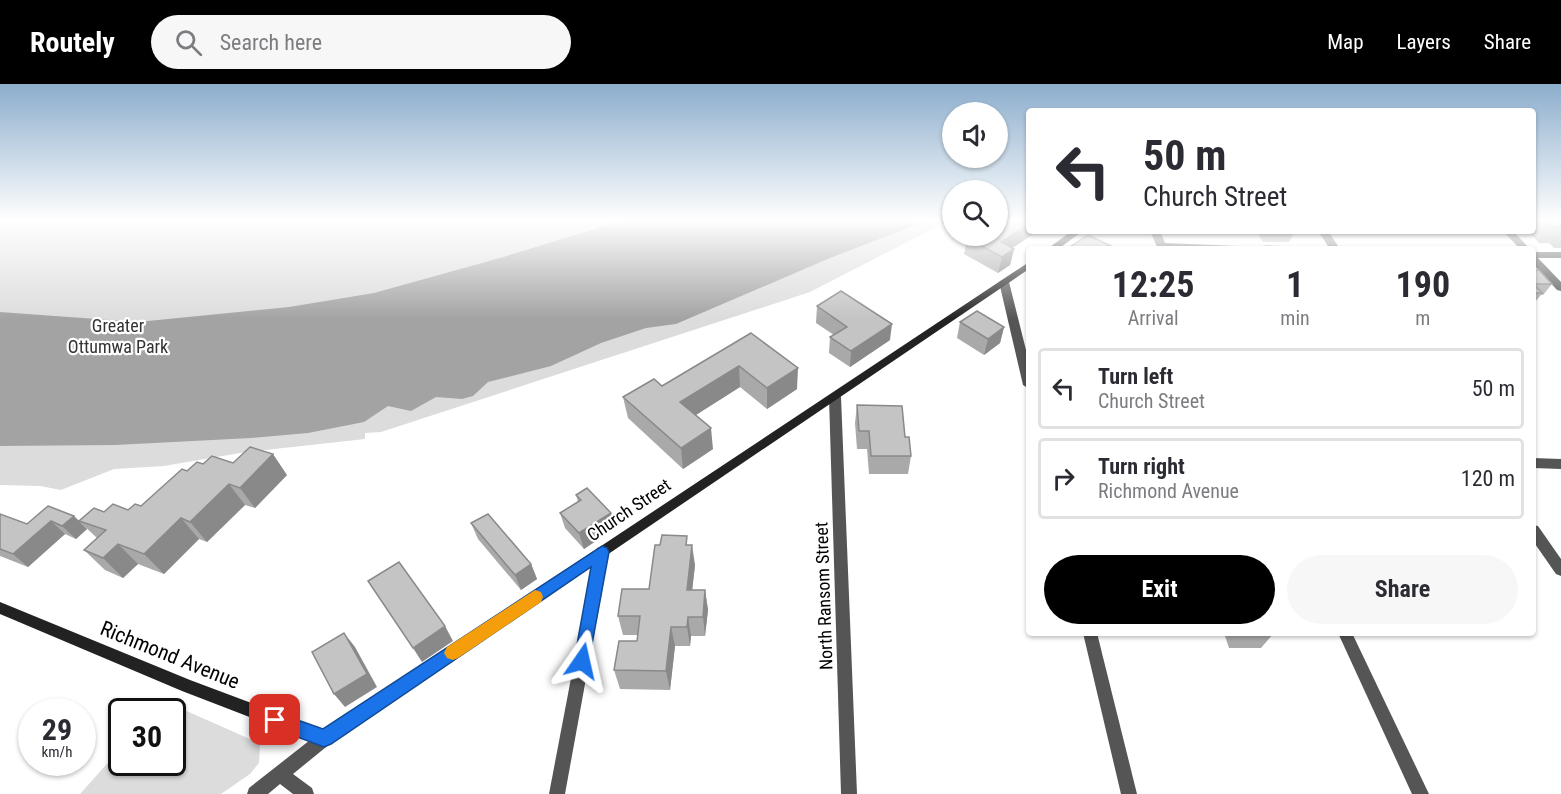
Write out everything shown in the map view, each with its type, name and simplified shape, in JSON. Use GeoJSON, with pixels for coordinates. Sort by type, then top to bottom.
{"type":"FeatureCollection","features":[{"type":"Feature","properties":{"kind":"main road","name":"Church Street"},"geometry":{"type":"LineString","coordinates":[[324,738],[1026,267]]}},
{"type":"Feature","properties":{"kind":"main road","name":"Richmond Avenue"},"geometry":{"type":"LineString","coordinates":[[0,608],[187,686],[324,738]]}},
{"type":"Feature","properties":{"kind":"street"},"geometry":{"type":"LineString","coordinates":[[1536,256],[1561,255]]}},
{"type":"Feature","properties":{"kind":"street"},"geometry":{"type":"LineString","coordinates":[[1536,259],[1561,288]]}},
{"type":"Feature","properties":{"kind":"street"},"geometry":{"type":"LineString","coordinates":[[1004,282],[1026,373]]}},
{"type":"Feature","properties":{"kind":"street","name":"North Ransom Street"},"geometry":{"type":"LineString","coordinates":[[835,397],[849,794]]}},
{"type":"Feature","properties":{"kind":"street"},"geometry":{"type":"LineString","coordinates":[[1536,463],[1561,464]]}},
{"type":"Feature","properties":{"kind":"street"},"geometry":{"type":"LineString","coordinates":[[1536,534],[1561,570]]}},
{"type":"Feature","properties":{"kind":"street"},"geometry":{"type":"LineString","coordinates":[[557,794],[602,552]]}},
{"type":"Feature","properties":{"kind":"street"},"geometry":{"type":"LineString","coordinates":[[1091,636],[1130,794]]}},
{"type":"Feature","properties":{"kind":"street"},"geometry":{"type":"LineString","coordinates":[[1346,636],[1421,794]]}},
{"type":"Feature","properties":{"kind":"street","name":"Church Street"},"geometry":{"type":"LineString","coordinates":[[255,794],[324,738]]}},
{"type":"Feature","properties":{"kind":"street"},"geometry":{"type":"LineString","coordinates":[[281,775],[306,794]]}},
{"type":"Feature","properties":{"kind":"green space","name":"Greater Ottumwa Park"},"geometry":{"type":"Polygon","coordinates":[[[0,253],[886,253],[810,292],[381,432],[365,433],[365,439],[246,452],[164,466],[114,469],[61,490],[40,486],[0,485],[0,253]]]}},
{"type":"Feature","properties":{"kind":"green space"},"geometry":{"type":"Polygon","coordinates":[[[186,711],[260,745],[259,763],[250,774],[221,794],[80,794],[108,763],[108,776],[186,776],[186,711]]]}},
{"type":"Feature","properties":{"kind":"shaded area"},"geometry":{"type":"Polygon","coordinates":[[[516,253],[843,253],[676,324],[646,328],[601,343],[551,366],[488,382],[473,396],[462,399],[436,397],[411,411],[388,406],[364,422],[308,433],[251,438],[115,445],[0,446],[0,312],[138,322],[289,307],[374,293],[516,253]]]}},
{"type":"Feature","properties":{"kind":"building"},"geometry":{"type":"Polygon","coordinates":[[[995,253],[1008,253],[1002,257],[995,253]]]}},
{"type":"Feature","properties":{"kind":"building"},"geometry":{"type":"Polygon","coordinates":[[[1536,270],[1539,270],[1552,284],[1536,284],[1536,270]]]}},
{"type":"Feature","properties":{"kind":"building"},"geometry":{"type":"Polygon","coordinates":[[[841,291],[892,324],[851,351],[830,337],[847,327],[817,306],[841,291]]]}},
{"type":"Feature","properties":{"kind":"building"},"geometry":{"type":"Polygon","coordinates":[[[977,311],[1004,327],[988,339],[960,322],[977,311]]]}},
{"type":"Feature","properties":{"kind":"building"},"geometry":{"type":"Polygon","coordinates":[[[751,333],[798,368],[767,388],[739,366],[680,402],[711,428],[681,448],[623,397],[654,379],[662,386],[751,333]]]}},
{"type":"Feature","properties":{"kind":"building"},"geometry":{"type":"Polygon","coordinates":[[[857,405],[902,406],[905,437],[909,437],[911,456],[871,456],[869,431],[859,431],[857,405]]]}},
{"type":"Feature","properties":{"kind":"building"},"geometry":{"type":"Polygon","coordinates":[[[250,447],[273,454],[240,488],[229,484],[190,522],[181,518],[144,554],[118,544],[103,558],[84,550],[106,530],[79,521],[94,508],[104,512],[113,504],[128,510],[135,504],[141,506],[182,469],[187,471],[197,462],[203,464],[212,456],[233,463],[250,447]]]}},
{"type":"Feature","properties":{"kind":"building"},"geometry":{"type":"Polygon","coordinates":[[[587,488],[611,513],[579,533],[560,513],[581,500],[576,495],[587,488]]]}},
{"type":"Feature","properties":{"kind":"building"},"geometry":{"type":"Polygon","coordinates":[[[48,506],[74,516],[62,526],[51,521],[13,554],[0,549],[0,514],[27,524],[48,506]]]}},
{"type":"Feature","properties":{"kind":"building"},"geometry":{"type":"Polygon","coordinates":[[[488,514],[531,564],[515,575],[471,523],[488,514]]]}},
{"type":"Feature","properties":{"kind":"building"},"geometry":{"type":"Polygon","coordinates":[[[662,535],[687,536],[686,545],[692,545],[687,590],[705,590],[703,617],[688,617],[687,627],[671,627],[666,671],[614,670],[619,641],[637,641],[640,616],[618,616],[622,589],[649,589],[655,545],[660,545],[662,535]]]}},
{"type":"Feature","properties":{"kind":"building"},"geometry":{"type":"Polygon","coordinates":[[[399,562],[445,626],[413,648],[368,581],[399,562]]]}},
{"type":"Feature","properties":{"kind":"building"},"geometry":{"type":"Polygon","coordinates":[[[344,633],[367,674],[334,694],[312,652],[344,633]]]}},
{"type":"Feature","properties":{"kind":"slow traffic"},"geometry":{"type":"LineString","coordinates":[[453,653],[535,597]]}},
{"type":"Feature","properties":{"kind":"route"},"geometry":{"type":"LineString","coordinates":[[275,720],[324,738],[602,552],[582,661]]}}]}
